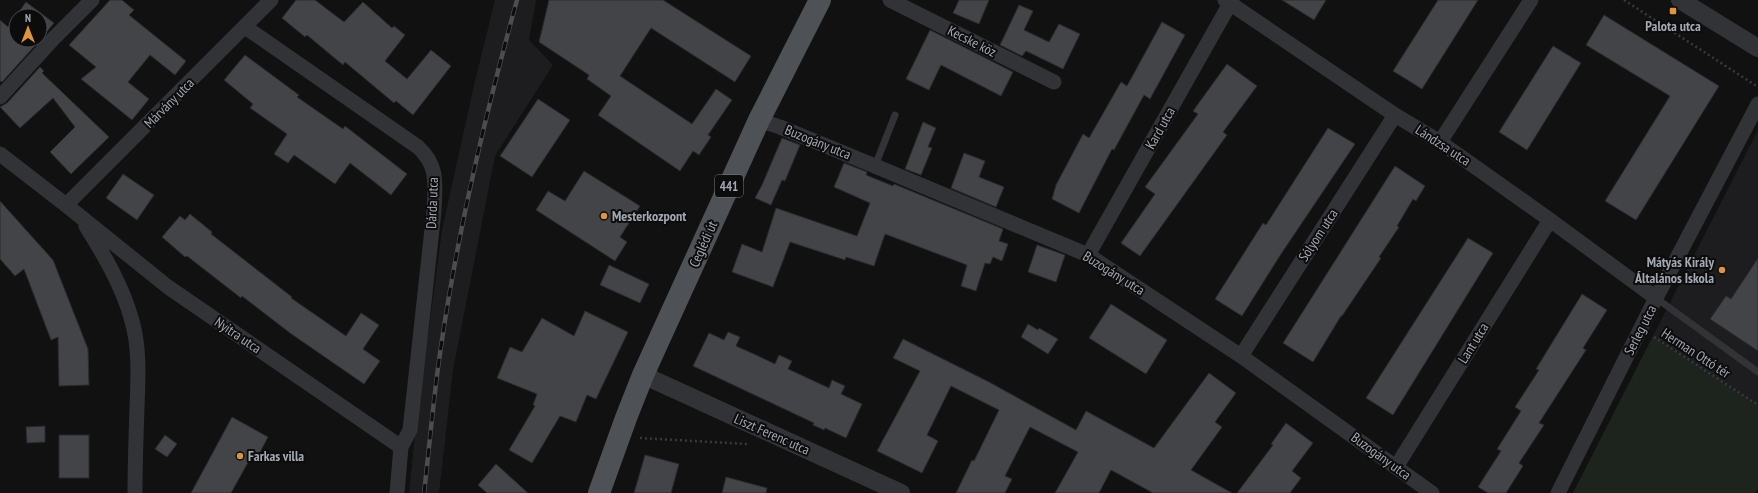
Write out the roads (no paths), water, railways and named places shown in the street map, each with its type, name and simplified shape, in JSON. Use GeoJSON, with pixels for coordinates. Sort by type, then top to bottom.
{"type":"FeatureCollection","features":[{"type":"Feature","properties":{"kind":"main road","name":"Ceglédi út"},"geometry":{"type":"LineString","coordinates":[[599,493],[626,418],[644,375],[759,120],[820,0]]}},
{"type":"Feature","properties":{"kind":"street"},"geometry":{"type":"LineString","coordinates":[[54,38],[76,0]]}},
{"type":"Feature","properties":{"kind":"street"},"geometry":{"type":"LineString","coordinates":[[0,98],[54,38],[92,0]]}},
{"type":"Feature","properties":{"kind":"street","name":"Márvány utca"},"geometry":{"type":"LineString","coordinates":[[66,205],[271,0]]}},
{"type":"Feature","properties":{"kind":"street","name":"Kecske köz"},"geometry":{"type":"LineString","coordinates":[[890,0],[1054,82]]}},
{"type":"Feature","properties":{"kind":"street"},"geometry":{"type":"LineString","coordinates":[[1440,142],[1530,0]]}},
{"type":"Feature","properties":{"kind":"street"},"geometry":{"type":"LineString","coordinates":[[1680,0],[1758,48]]}},
{"type":"Feature","properties":{"kind":"street","name":"Lándzsa utca"},"geometry":{"type":"LineString","coordinates":[[1229,1],[1395,114],[1440,142],[1656,298]]}},
{"type":"Feature","properties":{"kind":"street","name":"Kard utca"},"geometry":{"type":"LineString","coordinates":[[1088,255],[1229,1]]}},
{"type":"Feature","properties":{"kind":"street","name":"Dárda utca"},"geometry":{"type":"LineString","coordinates":[[245,27],[418,147],[432,165],[435,181],[434,211],[411,422],[410,430],[401,447]]}},
{"type":"Feature","properties":{"kind":"street","name":"Serleg utca"},"geometry":{"type":"LineString","coordinates":[[1558,493],[1656,298],[1758,104]]}},
{"type":"Feature","properties":{"kind":"street","name":"Sólyom utca"},"geometry":{"type":"LineString","coordinates":[[1241,356],[1395,114]]}},
{"type":"Feature","properties":{"kind":"street","name":"Buzogány utca"},"geometry":{"type":"LineString","coordinates":[[759,120],[780,127],[1088,255],[1241,356],[1432,493]]}},
{"type":"Feature","properties":{"kind":"street","name":"Nyitra utca"},"geometry":{"type":"LineString","coordinates":[[0,154],[168,287],[401,447]]}},
{"type":"Feature","properties":{"kind":"street","name":"Nyitra utca"},"geometry":{"type":"LineString","coordinates":[[80,216],[117,280],[132,321],[136,341],[138,374],[135,493]]}},
{"type":"Feature","properties":{"kind":"street","name":"Lant utca"},"geometry":{"type":"LineString","coordinates":[[1396,467],[1550,220]]}},
{"type":"Feature","properties":{"kind":"street","name":"Liszt Ferenc utca"},"geometry":{"type":"LineString","coordinates":[[644,375],[901,493]]}},
{"type":"Feature","properties":{"kind":"street"},"geometry":{"type":"LineString","coordinates":[[397,493],[401,447]]}},
{"type":"Feature","properties":{"kind":"lane"},"geometry":{"type":"LineString","coordinates":[[875,166],[895,115]]}},
{"type":"Feature","properties":{"kind":"lane"},"geometry":{"type":"LineString","coordinates":[[1656,298],[1758,372]]}},
{"type":"Feature","properties":{"kind":"railway"},"geometry":{"type":"LineString","coordinates":[[424,493],[439,359],[465,211],[484,126],[517,0]]}},
{"type":"Feature","properties":{"kind":"place","name":"Palota utca"},"geometry":{"type":"Point","coordinates":[1673,11]}},
{"type":"Feature","properties":{"kind":"place","name":"Mesterkozpont"},"geometry":{"type":"Point","coordinates":[604,216]}},
{"type":"Feature","properties":{"kind":"place","name":"Mátyás Király Általános Iskola"},"geometry":{"type":"Point","coordinates":[1722,270]}},
{"type":"Feature","properties":{"kind":"place","name":"Farkas villa"},"geometry":{"type":"Point","coordinates":[240,456]}}]}
